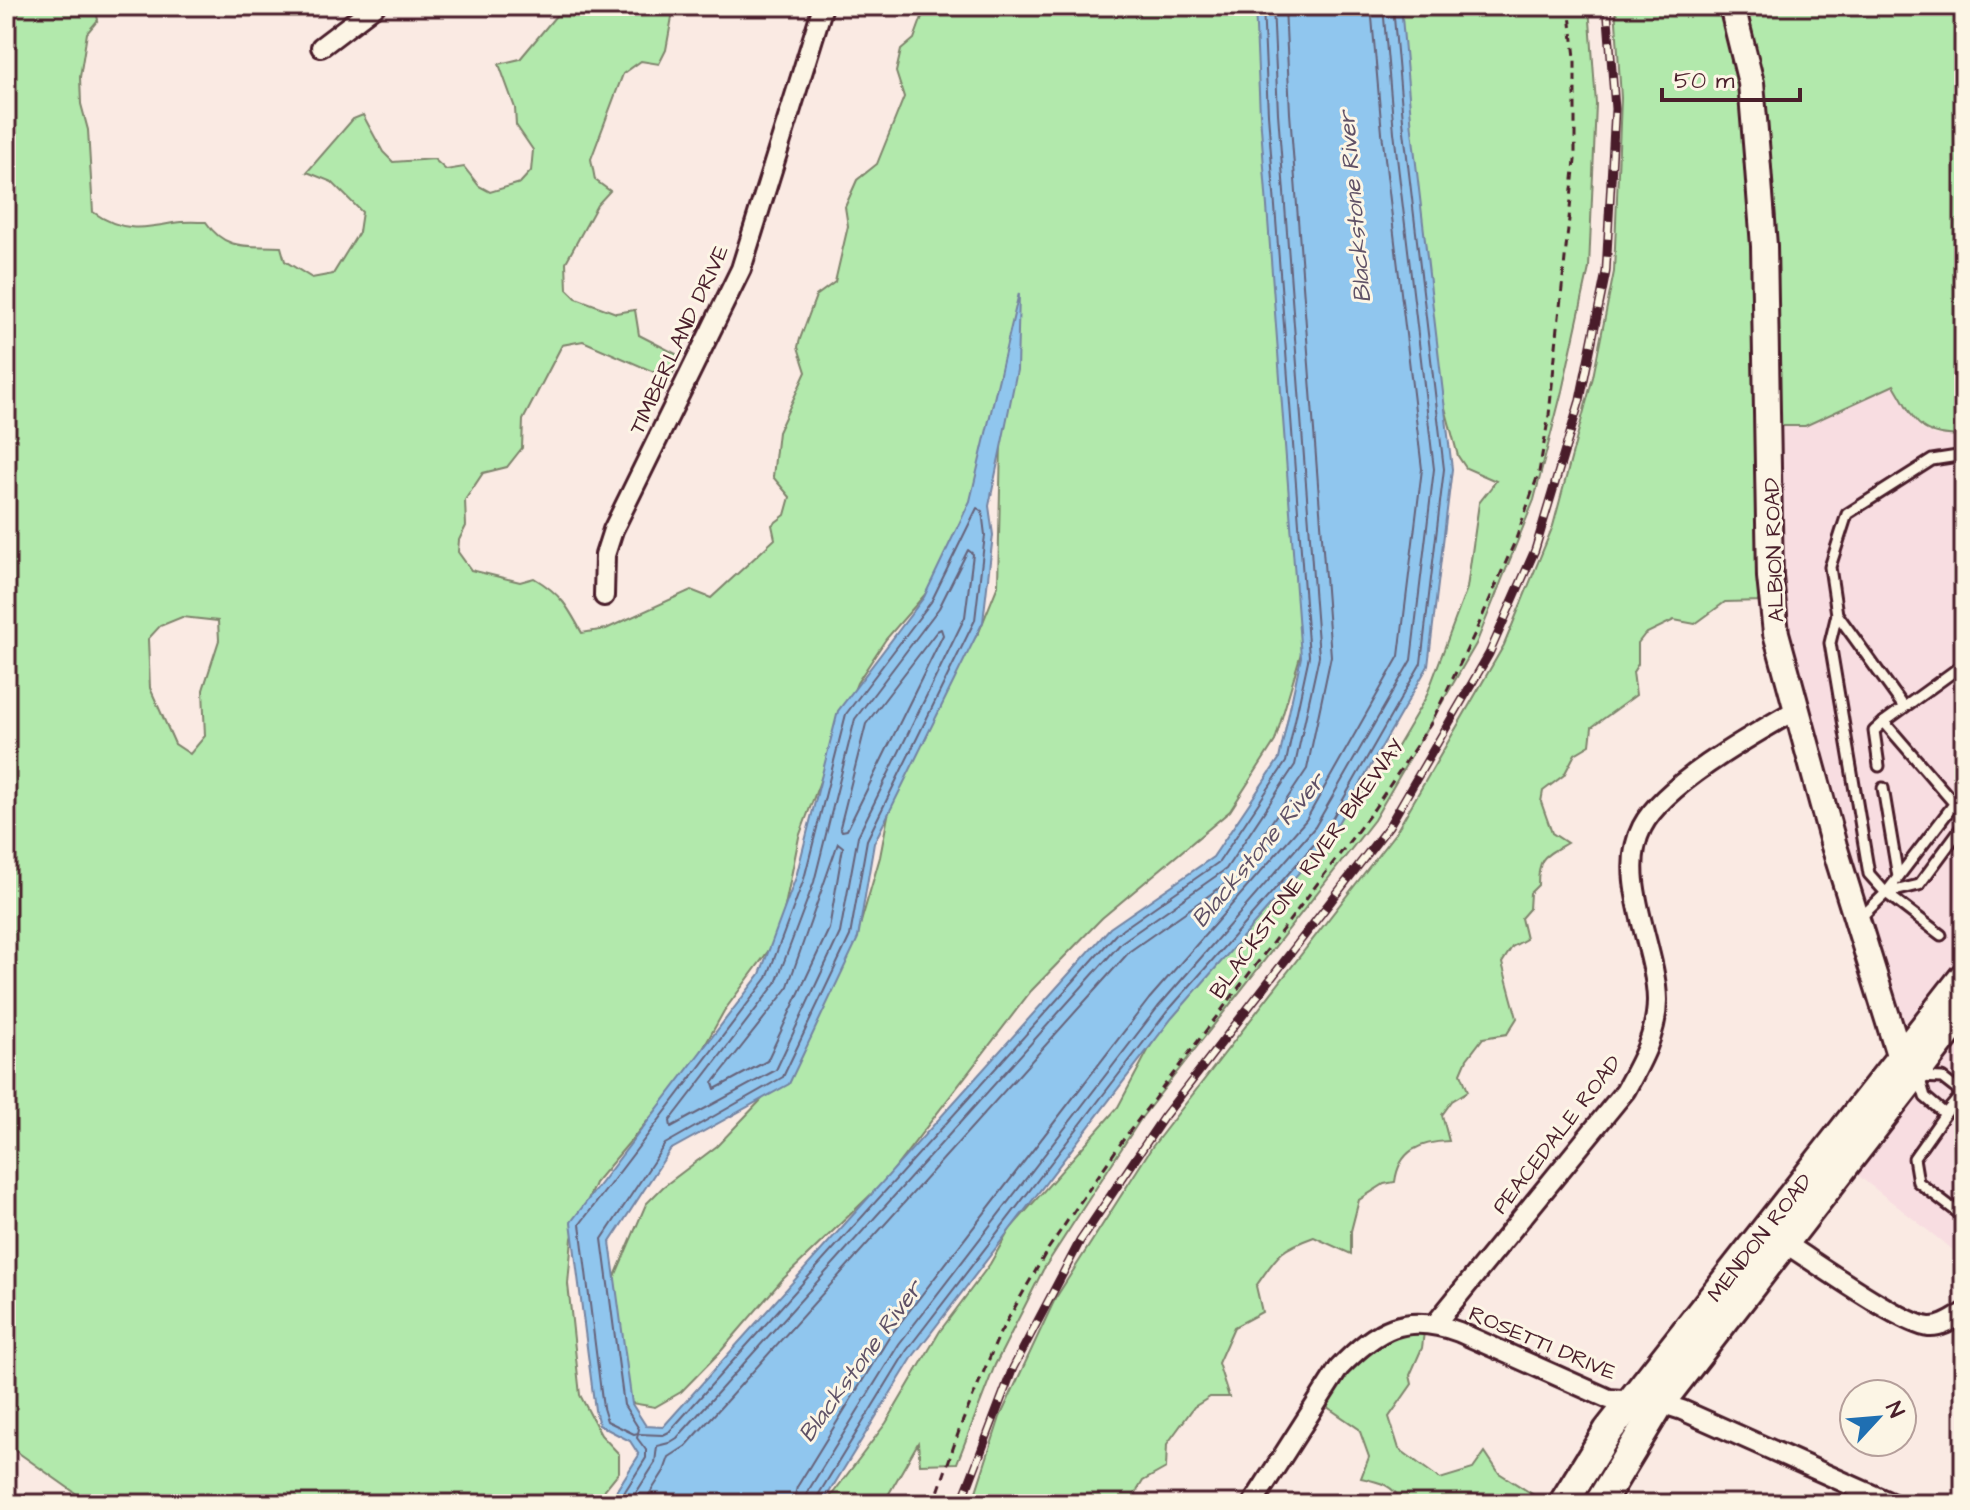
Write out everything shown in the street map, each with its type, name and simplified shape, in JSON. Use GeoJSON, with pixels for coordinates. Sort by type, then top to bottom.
{"type":"FeatureCollection","features":[{"type":"Feature","properties":{"kind":"main road","name":"MENDON ROAD"},"geometry":{"type":"LineString","coordinates":[[1599,1504],[1660,1403],[1912,1069],[1964,977]]}},
{"type":"Feature","properties":{"kind":"main road","name":"MENDON ROAD"},"geometry":{"type":"LineString","coordinates":[[1563,1504],[1608,1431],[1964,1011]]}},
{"type":"Feature","properties":{"kind":"street"},"geometry":{"type":"LineString","coordinates":[[321,47],[375,6]]}},
{"type":"Feature","properties":{"kind":"street","name":"TIMBERLAND DRIVE"},"geometry":{"type":"LineString","coordinates":[[604,596],[605,555],[613,530],[741,269],[823,6]]}},
{"type":"Feature","properties":{"kind":"street","name":"ALBION ROAD"},"geometry":{"type":"LineString","coordinates":[[1732,6],[1751,83],[1760,185],[1764,246],[1770,577],[1776,633],[1857,921],[1912,1069]]}},
{"type":"Feature","properties":{"kind":"street","name":"PEACEDALE ROAD"},"geometry":{"type":"LineString","coordinates":[[1436,1323],[1625,1091],[1644,1056],[1654,1031],[1657,1000],[1653,962],[1633,878],[1635,852],[1642,827],[1658,804],[1704,766],[1796,710]]}},
{"type":"Feature","properties":{"kind":"street"},"geometry":{"type":"LineString","coordinates":[[1783,1242],[1899,1315],[1928,1327],[1949,1322],[1964,1313]]}},
{"type":"Feature","properties":{"kind":"street"},"geometry":{"type":"LineString","coordinates":[[1252,1504],[1339,1368],[1355,1352],[1393,1326],[1436,1323]]}},
{"type":"Feature","properties":{"kind":"street","name":"ROSETTI DRIVE"},"geometry":{"type":"LineString","coordinates":[[1436,1323],[1609,1399],[1660,1403],[1682,1410],[1893,1504]]}},
{"type":"Feature","properties":{"kind":"lane"},"geometry":{"type":"LineString","coordinates":[[1941,935],[1886,893],[1869,874],[1830,643],[1837,614],[1830,567],[1847,514],[1932,460],[1964,455]]}},
{"type":"Feature","properties":{"kind":"lane"},"geometry":{"type":"LineString","coordinates":[[1837,614],[1904,707]]}},
{"type":"Feature","properties":{"kind":"lane"},"geometry":{"type":"LineString","coordinates":[[1879,766],[1874,731],[1964,664]]}},
{"type":"Feature","properties":{"kind":"lane"},"geometry":{"type":"LineString","coordinates":[[1884,722],[1954,803]]}},
{"type":"Feature","properties":{"kind":"lane"},"geometry":{"type":"LineString","coordinates":[[1883,788],[1898,877]]}},
{"type":"Feature","properties":{"kind":"lane"},"geometry":{"type":"LineString","coordinates":[[1857,921],[1886,893],[1964,791]]}},
{"type":"Feature","properties":{"kind":"lane"},"geometry":{"type":"LineString","coordinates":[[1886,893],[1919,885],[1964,824]]}},
{"type":"Feature","properties":{"kind":"lane"},"geometry":{"type":"LineString","coordinates":[[1912,1069],[1942,1078],[1963,1095],[1945,1114],[1914,1158],[1918,1182],[1964,1217]]}},
{"type":"Feature","properties":{"kind":"lane"},"geometry":{"type":"LineString","coordinates":[[1912,1069],[1925,1097],[1945,1114]]}},
{"type":"Feature","properties":{"kind":"path","name":"BLACKSTONE RIVER BIKEWAY"},"geometry":{"type":"LineString","coordinates":[[934,1504],[961,1425],[1000,1333],[1048,1249],[1123,1140],[1374,809],[1430,725],[1516,539],[1539,472],[1549,415],[1575,160],[1575,57],[1569,6]]}},
{"type":"Feature","properties":{"kind":"shaded area"},"geometry":{"type":"Polygon","coordinates":[[[1894,384],[1921,429],[1935,435],[1964,436],[1964,1262],[1836,1158],[1899,1077],[1790,716],[1765,426],[1805,426],[1894,384]]]}},
{"type":"Feature","properties":{"kind":"green space"},"geometry":{"type":"Polygon","coordinates":[[[6,6],[95,6],[98,20],[87,33],[80,77],[81,104],[88,130],[93,212],[113,223],[132,227],[206,222],[230,243],[281,247],[285,261],[312,278],[333,274],[359,232],[362,212],[332,182],[307,172],[353,119],[363,115],[383,152],[393,162],[434,159],[446,170],[464,167],[479,186],[490,192],[520,183],[531,171],[533,150],[516,125],[515,108],[499,64],[520,59],[564,6],[674,6],[666,50],[659,64],[641,61],[623,74],[591,159],[595,180],[610,191],[597,205],[566,262],[567,289],[576,298],[616,313],[635,310],[639,335],[680,358],[670,379],[583,341],[562,345],[523,420],[522,448],[507,467],[483,473],[465,500],[466,526],[459,540],[458,552],[471,570],[520,582],[534,578],[563,602],[582,633],[606,629],[691,590],[711,598],[775,539],[772,525],[785,515],[790,497],[773,477],[778,432],[806,372],[798,347],[800,339],[816,296],[835,282],[848,226],[845,207],[857,180],[877,164],[904,97],[896,72],[901,50],[914,39],[926,6],[1266,6],[1306,636],[1275,741],[1230,811],[1102,918],[1031,991],[885,1181],[782,1280],[681,1392],[655,1407],[631,1403],[613,1281],[646,1204],[663,1187],[717,1146],[786,1074],[859,929],[880,857],[898,764],[920,717],[979,632],[998,585],[1001,441],[954,551],[935,583],[886,639],[857,683],[799,837],[782,921],[772,946],[724,1011],[693,1067],[595,1183],[572,1238],[568,1284],[580,1395],[601,1435],[619,1454],[619,1472],[593,1504],[91,1504],[6,1444],[6,6]],[[182,617],[160,626],[148,639],[150,688],[175,744],[190,754],[205,736],[203,690],[219,640],[218,621],[182,617]]]}},
{"type":"Feature","properties":{"kind":"green space"},"geometry":{"type":"Polygon","coordinates":[[[1395,6],[1589,6],[1596,104],[1589,268],[1534,500],[1476,644],[1374,820],[1142,1117],[1043,1270],[995,1365],[957,1463],[920,1464],[918,1443],[883,1504],[825,1504],[886,1423],[940,1331],[990,1264],[1010,1229],[1118,1107],[1167,1015],[1286,876],[1382,772],[1426,697],[1467,588],[1479,503],[1496,481],[1466,468],[1458,456],[1437,378],[1395,6]]]}},
{"type":"Feature","properties":{"kind":"green space"},"geometry":{"type":"Polygon","coordinates":[[[1615,6],[1964,6],[1964,436],[1936,433],[1920,425],[1894,385],[1805,426],[1765,426],[1762,601],[1725,602],[1695,624],[1674,620],[1645,634],[1638,643],[1638,664],[1633,672],[1636,695],[1592,727],[1590,745],[1575,754],[1564,775],[1543,791],[1541,802],[1552,833],[1567,843],[1541,863],[1538,885],[1530,893],[1529,909],[1521,918],[1526,939],[1512,947],[1502,963],[1517,1018],[1507,1034],[1483,1038],[1467,1059],[1461,1073],[1468,1091],[1452,1101],[1442,1115],[1449,1141],[1429,1143],[1413,1150],[1401,1162],[1395,1182],[1384,1184],[1359,1200],[1351,1231],[1351,1254],[1314,1237],[1286,1250],[1275,1260],[1256,1286],[1262,1312],[1234,1327],[1218,1363],[1229,1397],[1210,1397],[1194,1407],[1167,1444],[1166,1468],[1143,1481],[1129,1504],[972,1504],[1000,1417],[1055,1299],[1152,1147],[1396,832],[1504,645],[1553,526],[1593,377],[1614,272],[1621,98],[1615,6]]]}},
{"type":"Feature","properties":{"kind":"green space"},"geometry":{"type":"Polygon","coordinates":[[[1425,1324],[1422,1348],[1410,1375],[1412,1384],[1389,1417],[1399,1449],[1440,1479],[1473,1469],[1485,1452],[1499,1473],[1548,1504],[1403,1504],[1391,1488],[1361,1478],[1369,1457],[1359,1429],[1320,1402],[1368,1337],[1425,1324]]]}},
{"type":"Feature","properties":{"kind":"water","name":"Blackstone River"},"geometry":{"type":"Polygon","coordinates":[[[1255,6],[1401,6],[1412,130],[1452,469],[1428,666],[1330,837],[1172,1018],[914,1355],[822,1504],[608,1504],[639,1455],[630,1441],[599,1425],[571,1222],[760,974],[796,877],[838,711],[924,597],[970,501],[1019,293],[1017,370],[989,506],[993,535],[983,622],[874,843],[858,938],[789,1084],[670,1150],[610,1242],[632,1404],[646,1426],[663,1427],[1110,928],[1213,857],[1279,759],[1301,657],[1260,114],[1255,6]]]}},
{"type":"Feature","properties":{"kind":"railway"},"geometry":{"type":"LineString","coordinates":[[961,1504],[1013,1368],[1080,1241],[1163,1118],[1389,826],[1489,654],[1535,550],[1580,400],[1606,272],[1615,109],[1607,6]]}}]}
